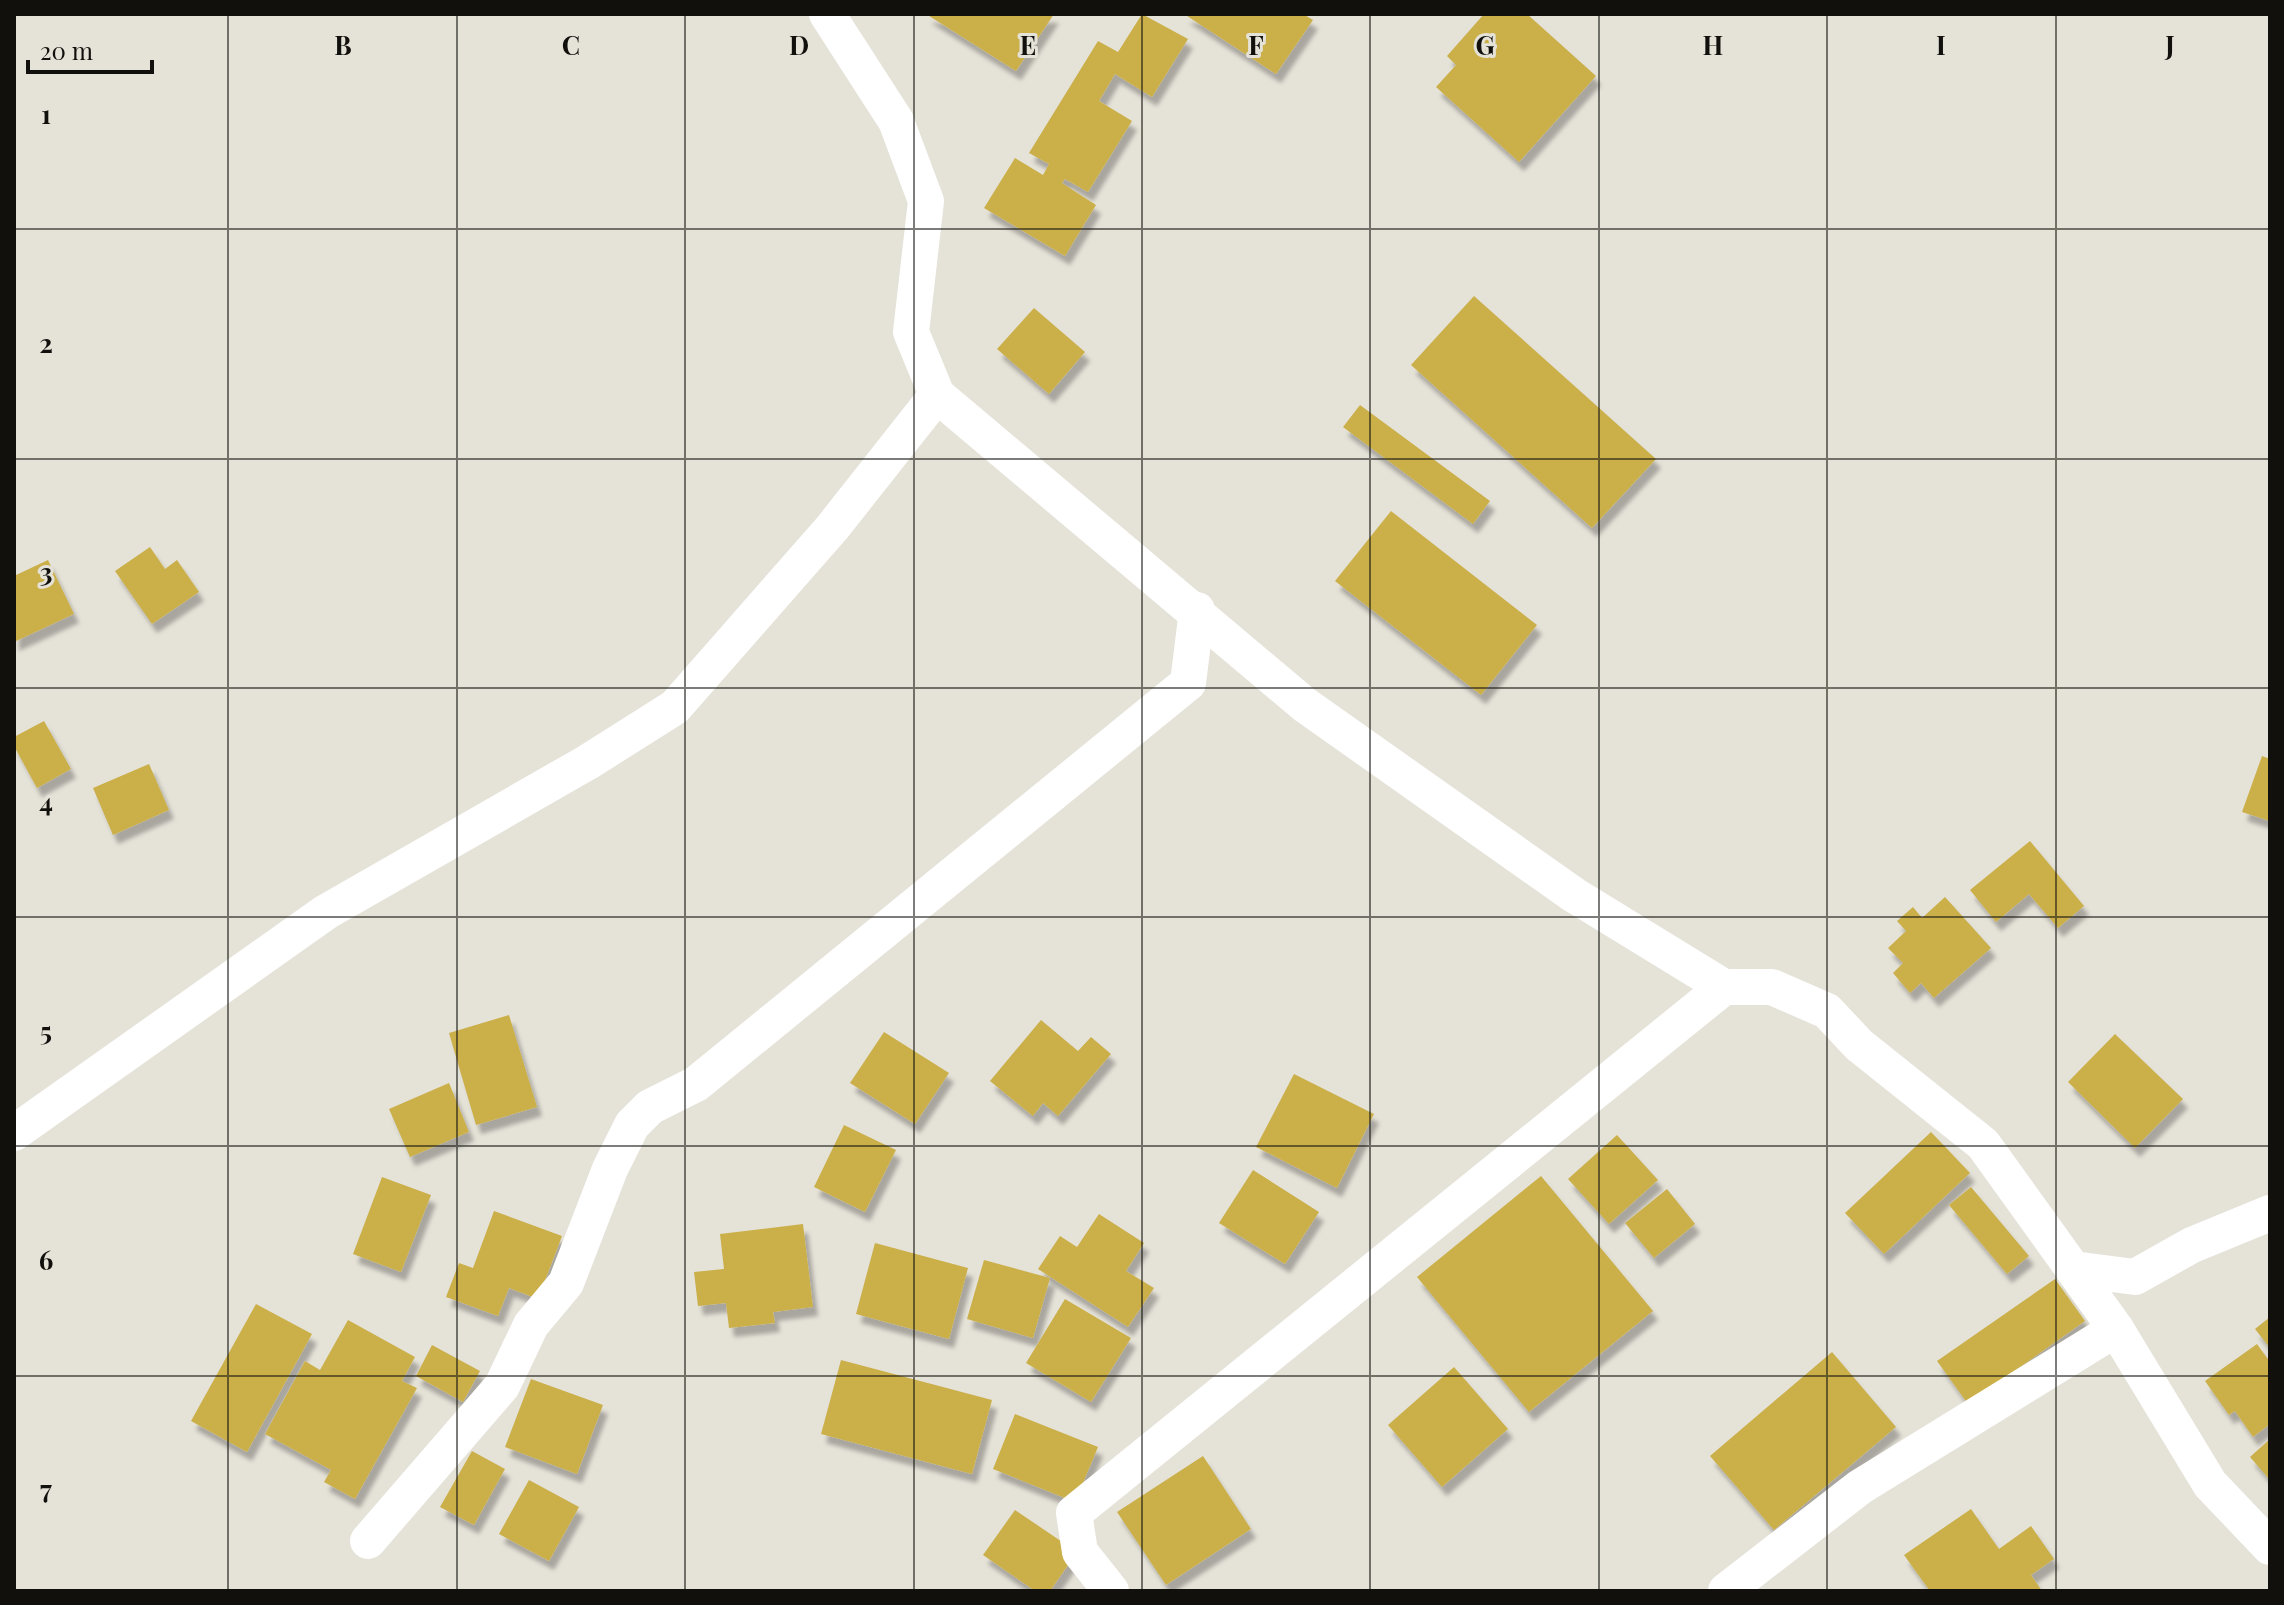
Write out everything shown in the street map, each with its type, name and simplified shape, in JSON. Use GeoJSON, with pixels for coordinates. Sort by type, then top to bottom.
{"type":"FeatureCollection","features":[{"type":"Feature","properties":{"kind":"street"},"geometry":{"type":"LineString","coordinates":[[827,14],[896,121],[926,201],[911,332],[937,395],[1197,610],[1305,705],[1574,895],[1724,987],[1772,987],[1827,1011],[1859,1045],[1983,1144],[2116,1329],[2210,1484],[2270,1547]]}},
{"type":"Feature","properties":{"kind":"street"},"geometry":{"type":"LineString","coordinates":[[14,1133],[326,912],[588,762],[675,707],[832,528],[937,395]]}},
{"type":"Feature","properties":{"kind":"street"},"geometry":{"type":"LineString","coordinates":[[368,1541],[502,1386],[531,1325],[566,1283],[610,1169],[632,1125],[650,1107],[696,1084],[1188,683],[1197,610]]}},
{"type":"Feature","properties":{"kind":"street"},"geometry":{"type":"LineString","coordinates":[[1111,1591],[1080,1552],[1074,1513],[1724,987]]}},
{"type":"Feature","properties":{"kind":"street"},"geometry":{"type":"LineString","coordinates":[[2073,1269],[2135,1277],[2192,1245],[2270,1213]]}},
{"type":"Feature","properties":{"kind":"street"},"geometry":{"type":"LineString","coordinates":[[1726,1591],[1860,1487],[2116,1329]]}},
{"type":"Feature","properties":{"kind":"building"},"geometry":{"type":"Polygon","coordinates":[[[926,14],[1054,14],[1016,71],[926,14]]]}},
{"type":"Feature","properties":{"kind":"building"},"geometry":{"type":"Polygon","coordinates":[[[1142,14],[1188,39],[1152,97],[1115,74],[1099,101],[1132,121],[1088,192],[1065,179],[1062,183],[1096,205],[1065,256],[984,208],[1015,158],[1043,175],[1049,164],[1029,153],[1098,41],[1118,52],[1142,14]]]}},
{"type":"Feature","properties":{"kind":"building"},"geometry":{"type":"Polygon","coordinates":[[[1184,14],[1303,14],[1313,20],[1276,74],[1184,14]]]}},
{"type":"Feature","properties":{"kind":"building"},"geometry":{"type":"Polygon","coordinates":[[[1484,14],[1527,14],[1596,76],[1519,162],[1436,87],[1456,65],[1447,56],[1484,14]]]}},
{"type":"Feature","properties":{"kind":"building"},"geometry":{"type":"Polygon","coordinates":[[[1474,296],[1656,459],[1592,528],[1411,365],[1474,296]]]}},
{"type":"Feature","properties":{"kind":"building"},"geometry":{"type":"Polygon","coordinates":[[[1034,308],[1085,352],[1049,394],[997,349],[1034,308]]]}},
{"type":"Feature","properties":{"kind":"building"},"geometry":{"type":"Polygon","coordinates":[[[1360,405],[1490,501],[1473,524],[1343,427],[1360,405]]]}},
{"type":"Feature","properties":{"kind":"building"},"geometry":{"type":"Polygon","coordinates":[[[1391,511],[1537,625],[1481,695],[1335,581],[1391,511]]]}},
{"type":"Feature","properties":{"kind":"building"},"geometry":{"type":"Polygon","coordinates":[[[150,547],[165,569],[177,560],[199,592],[152,624],[115,571],[150,547]]]}},
{"type":"Feature","properties":{"kind":"building"},"geometry":{"type":"Polygon","coordinates":[[[48,560],[74,614],[14,642],[14,576],[48,560]]]}},
{"type":"Feature","properties":{"kind":"building"},"geometry":{"type":"Polygon","coordinates":[[[44,721],[71,769],[37,788],[14,746],[14,737],[44,721]]]}},
{"type":"Feature","properties":{"kind":"building"},"geometry":{"type":"Polygon","coordinates":[[[2262,756],[2270,759],[2270,821],[2242,812],[2262,756]]]}},
{"type":"Feature","properties":{"kind":"building"},"geometry":{"type":"Polygon","coordinates":[[[149,764],[169,810],[113,835],[93,788],[149,764]]]}},
{"type":"Feature","properties":{"kind":"building"},"geometry":{"type":"Polygon","coordinates":[[[2030,841],[2084,906],[2058,928],[2029,894],[1996,922],[1970,890],[2030,841]]]}},
{"type":"Feature","properties":{"kind":"building"},"geometry":{"type":"Polygon","coordinates":[[[1945,897],[1991,948],[1934,998],[1921,983],[1910,993],[1893,973],[1903,963],[1888,948],[1906,931],[1897,921],[1913,907],[1922,918],[1945,897]]]}},
{"type":"Feature","properties":{"kind":"building"},"geometry":{"type":"Polygon","coordinates":[[[509,1015],[537,1107],[476,1125],[449,1033],[509,1015]]]}},
{"type":"Feature","properties":{"kind":"building"},"geometry":{"type":"Polygon","coordinates":[[[1041,1020],[1078,1051],[1091,1037],[1111,1054],[1058,1116],[1043,1103],[1033,1116],[990,1081],[1041,1020]]]}},
{"type":"Feature","properties":{"kind":"building"},"geometry":{"type":"Polygon","coordinates":[[[884,1032],[949,1073],[915,1124],[850,1083],[884,1032]]]}},
{"type":"Feature","properties":{"kind":"building"},"geometry":{"type":"Polygon","coordinates":[[[2115,1034],[2183,1099],[2135,1148],[2068,1082],[2115,1034]]]}},
{"type":"Feature","properties":{"kind":"building"},"geometry":{"type":"Polygon","coordinates":[[[1294,1074],[1374,1114],[1337,1188],[1256,1147],[1294,1074]]]}},
{"type":"Feature","properties":{"kind":"building"},"geometry":{"type":"Polygon","coordinates":[[[449,1083],[469,1132],[410,1157],[389,1109],[449,1083]]]}},
{"type":"Feature","properties":{"kind":"building"},"geometry":{"type":"Polygon","coordinates":[[[844,1125],[896,1150],[865,1212],[814,1187],[844,1125]]]}},
{"type":"Feature","properties":{"kind":"building"},"geometry":{"type":"Polygon","coordinates":[[[1931,1132],[1970,1173],[1884,1254],[1845,1213],[1931,1132]]]}},
{"type":"Feature","properties":{"kind":"building"},"geometry":{"type":"Polygon","coordinates":[[[1617,1135],[1658,1180],[1609,1224],[1568,1179],[1617,1135]]]}},
{"type":"Feature","properties":{"kind":"building"},"geometry":{"type":"Polygon","coordinates":[[[1253,1170],[1319,1212],[1285,1264],[1219,1223],[1253,1170]]]}},
{"type":"Feature","properties":{"kind":"building"},"geometry":{"type":"Polygon","coordinates":[[[1541,1176],[1653,1311],[1529,1412],[1417,1277],[1541,1176]]]}},
{"type":"Feature","properties":{"kind":"building"},"geometry":{"type":"Polygon","coordinates":[[[382,1177],[431,1195],[401,1272],[353,1254],[382,1177]]]}},
{"type":"Feature","properties":{"kind":"building"},"geometry":{"type":"Polygon","coordinates":[[[1971,1187],[2029,1256],[2007,1274],[1949,1205],[1971,1187]]]}},
{"type":"Feature","properties":{"kind":"building"},"geometry":{"type":"Polygon","coordinates":[[[1667,1189],[1695,1224],[1654,1258],[1625,1223],[1667,1189]]]}},
{"type":"Feature","properties":{"kind":"building"},"geometry":{"type":"Polygon","coordinates":[[[494,1211],[562,1236],[538,1299],[509,1288],[498,1316],[446,1297],[459,1263],[473,1268],[494,1211]]]}},
{"type":"Feature","properties":{"kind":"building"},"geometry":{"type":"Polygon","coordinates":[[[1099,1214],[1144,1243],[1126,1271],[1154,1288],[1128,1327],[1038,1269],[1060,1236],[1077,1247],[1099,1214]]]}},
{"type":"Feature","properties":{"kind":"building"},"geometry":{"type":"Polygon","coordinates":[[[803,1224],[813,1307],[773,1312],[775,1323],[729,1328],[726,1303],[698,1306],[694,1272],[724,1269],[720,1234],[803,1224]]]}},
{"type":"Feature","properties":{"kind":"building"},"geometry":{"type":"Polygon","coordinates":[[[875,1243],[968,1268],[949,1339],[856,1314],[875,1243]]]}},
{"type":"Feature","properties":{"kind":"building"},"geometry":{"type":"Polygon","coordinates":[[[984,1260],[1050,1278],[1033,1338],[967,1319],[984,1260]]]}},
{"type":"Feature","properties":{"kind":"building"},"geometry":{"type":"Polygon","coordinates":[[[2055,1279],[2085,1321],[1968,1404],[1937,1361],[2055,1279]]]}},
{"type":"Feature","properties":{"kind":"building"},"geometry":{"type":"Polygon","coordinates":[[[1065,1299],[1131,1338],[1091,1402],[1026,1363],[1065,1299]]]}},
{"type":"Feature","properties":{"kind":"building"},"geometry":{"type":"Polygon","coordinates":[[[256,1304],[312,1334],[247,1452],[191,1421],[256,1304]]]}},
{"type":"Feature","properties":{"kind":"building"},"geometry":{"type":"Polygon","coordinates":[[[2270,1317],[2270,1348],[2255,1329],[2270,1317]]]}},
{"type":"Feature","properties":{"kind":"building"},"geometry":{"type":"Polygon","coordinates":[[[348,1320],[415,1357],[402,1381],[417,1388],[355,1499],[324,1482],[331,1470],[265,1434],[305,1361],[320,1370],[348,1320]]]}},
{"type":"Feature","properties":{"kind":"building"},"geometry":{"type":"Polygon","coordinates":[[[2257,1344],[2270,1362],[2270,1424],[2253,1437],[2235,1411],[2229,1415],[2205,1381],[2257,1344]]]}},
{"type":"Feature","properties":{"kind":"building"},"geometry":{"type":"Polygon","coordinates":[[[432,1345],[480,1371],[463,1402],[416,1376],[432,1345]]]}},
{"type":"Feature","properties":{"kind":"building"},"geometry":{"type":"Polygon","coordinates":[[[1832,1352],[1896,1427],[1774,1530],[1710,1456],[1832,1352]]]}},
{"type":"Feature","properties":{"kind":"building"},"geometry":{"type":"Polygon","coordinates":[[[841,1360],[992,1400],[972,1474],[821,1434],[841,1360]]]}},
{"type":"Feature","properties":{"kind":"building"},"geometry":{"type":"Polygon","coordinates":[[[1454,1367],[1508,1429],[1442,1487],[1388,1425],[1454,1367]]]}},
{"type":"Feature","properties":{"kind":"building"},"geometry":{"type":"Polygon","coordinates":[[[531,1379],[603,1405],[577,1474],[505,1447],[531,1379]]]}},
{"type":"Feature","properties":{"kind":"building"},"geometry":{"type":"Polygon","coordinates":[[[1015,1414],[1098,1447],[1075,1502],[993,1469],[1015,1414]]]}},
{"type":"Feature","properties":{"kind":"building"},"geometry":{"type":"Polygon","coordinates":[[[2270,1439],[2270,1480],[2250,1457],[2270,1439]]]}},
{"type":"Feature","properties":{"kind":"building"},"geometry":{"type":"Polygon","coordinates":[[[472,1451],[505,1469],[474,1525],[440,1507],[472,1451]]]}},
{"type":"Feature","properties":{"kind":"building"},"geometry":{"type":"Polygon","coordinates":[[[1203,1456],[1251,1529],[1166,1585],[1117,1512],[1203,1456]]]}},
{"type":"Feature","properties":{"kind":"building"},"geometry":{"type":"Polygon","coordinates":[[[529,1480],[579,1507],[549,1561],[499,1534],[529,1480]]]}},
{"type":"Feature","properties":{"kind":"building"},"geometry":{"type":"Polygon","coordinates":[[[1971,1509],[1999,1549],[2031,1526],[2054,1559],[2031,1575],[2042,1591],[1930,1591],[1904,1555],[1971,1509]]]}},
{"type":"Feature","properties":{"kind":"building"},"geometry":{"type":"Polygon","coordinates":[[[1015,1510],[1077,1552],[1050,1591],[1035,1591],[983,1555],[1015,1510]]]}}]}
